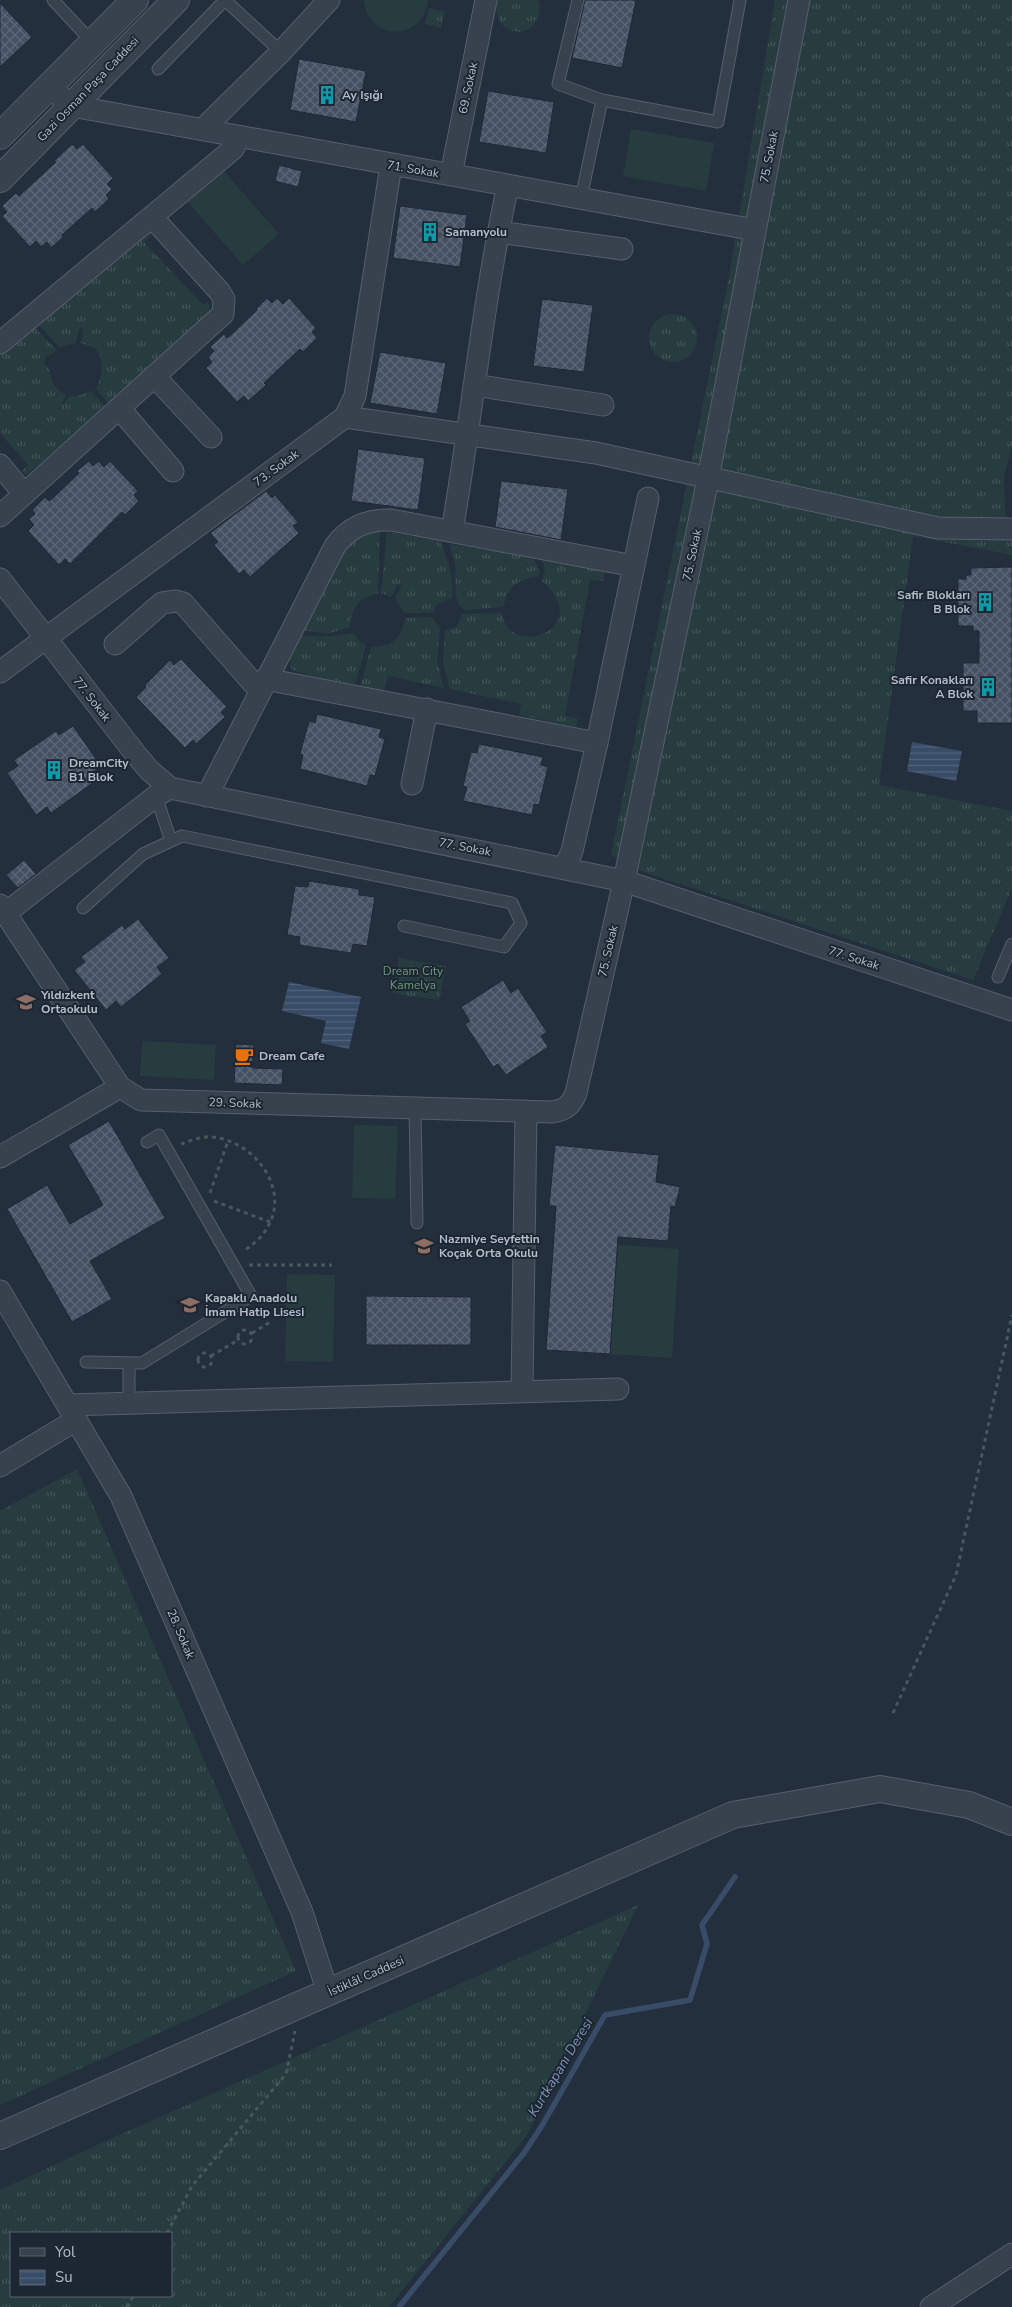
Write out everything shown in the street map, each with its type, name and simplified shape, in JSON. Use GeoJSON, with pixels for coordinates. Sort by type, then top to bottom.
{"type":"FeatureCollection","features":[{"type":"Feature","properties":{"kind":"street"},"geometry":{"type":"LineString","coordinates":[[0,136],[135,0]]}},
{"type":"Feature","properties":{"kind":"street","name":"Gazi Osman Paşa Caddesi"},"geometry":{"type":"LineString","coordinates":[[0,179],[176,0]]}},
{"type":"Feature","properties":{"kind":"street"},"geometry":{"type":"LineString","coordinates":[[203,129],[281,52],[329,0]]}},
{"type":"Feature","properties":{"kind":"street","name":"69. Sokak"},"geometry":{"type":"LineString","coordinates":[[451,175],[486,0]]}},
{"type":"Feature","properties":{"kind":"street","name":"75. Sokak"},"geometry":{"type":"LineString","coordinates":[[569,1106],[576,1093],[624,881],[708,479],[799,0]]}},
{"type":"Feature","properties":{"kind":"street"},"geometry":{"type":"LineString","coordinates":[[49,87],[72,106]]}},
{"type":"Feature","properties":{"kind":"street","name":"71. Sokak"},"geometry":{"type":"LineString","coordinates":[[72,106],[755,230]]}},
{"type":"Feature","properties":{"kind":"street"},"geometry":{"type":"LineString","coordinates":[[0,343],[233,149],[240,137]]}},
{"type":"Feature","properties":{"kind":"street","name":"73. Sokak"},"geometry":{"type":"LineString","coordinates":[[0,672],[345,417],[355,396],[391,165]]}},
{"type":"Feature","properties":{"kind":"street"},"geometry":{"type":"LineString","coordinates":[[452,532],[498,232],[508,185]]}},
{"type":"Feature","properties":{"kind":"street"},"geometry":{"type":"LineString","coordinates":[[0,516],[220,318],[224,307],[224,299],[219,291],[152,217]]}},
{"type":"Feature","properties":{"kind":"street"},"geometry":{"type":"LineString","coordinates":[[498,232],[622,250]]}},
{"type":"Feature","properties":{"kind":"street"},"geometry":{"type":"LineString","coordinates":[[154,376],[211,437]]}},
{"type":"Feature","properties":{"kind":"street"},"geometry":{"type":"LineString","coordinates":[[474,385],[603,405]]}},
{"type":"Feature","properties":{"kind":"street"},"geometry":{"type":"LineString","coordinates":[[119,408],[173,471]]}},
{"type":"Feature","properties":{"kind":"street"},"geometry":{"type":"LineString","coordinates":[[345,417],[596,453],[938,528],[1012,529]]}},
{"type":"Feature","properties":{"kind":"street"},"geometry":{"type":"LineString","coordinates":[[0,465],[24,494]]}},
{"type":"Feature","properties":{"kind":"street"},"geometry":{"type":"LineString","coordinates":[[565,867],[572,851],[597,743],[648,498]]}},
{"type":"Feature","properties":{"kind":"street"},"geometry":{"type":"LineString","coordinates":[[207,796],[262,684],[334,546],[349,531],[366,522],[382,519],[634,566]]}},
{"type":"Feature","properties":{"kind":"street","name":"77. Sokak"},"geometry":{"type":"LineString","coordinates":[[0,579],[45,640],[150,770],[163,792],[207,796],[565,867],[624,881],[1012,1010]]}},
{"type":"Feature","properties":{"kind":"street"},"geometry":{"type":"LineString","coordinates":[[115,644],[162,603],[176,601],[183,603],[262,684],[427,710],[597,743]]}},
{"type":"Feature","properties":{"kind":"street"},"geometry":{"type":"LineString","coordinates":[[412,784],[427,710]]}},
{"type":"Feature","properties":{"kind":"street"},"geometry":{"type":"LineString","coordinates":[[3,909],[163,792]]}},
{"type":"Feature","properties":{"kind":"street","name":"29. Sokak"},"geometry":{"type":"LineString","coordinates":[[3,909],[120,1087],[141,1100],[526,1111],[558,1111],[569,1106]]}},
{"type":"Feature","properties":{"kind":"street"},"geometry":{"type":"LineString","coordinates":[[0,1156],[120,1087]]}},
{"type":"Feature","properties":{"kind":"street"},"geometry":{"type":"LineString","coordinates":[[522,1391],[526,1111]]}},
{"type":"Feature","properties":{"kind":"street","name":"28. Sokak"},"geometry":{"type":"LineString","coordinates":[[0,1291],[125,1505],[302,1912],[328,1993]]}},
{"type":"Feature","properties":{"kind":"street"},"geometry":{"type":"LineString","coordinates":[[0,1466],[72,1412],[129,1403],[618,1389]]}},
{"type":"Feature","properties":{"kind":"street","name":"İstiklâl Caddesi"},"geometry":{"type":"LineString","coordinates":[[0,2136],[732,1815],[880,1790],[969,1805],[1012,1822]]}},
{"type":"Feature","properties":{"kind":"street"},"geometry":{"type":"LineString","coordinates":[[930,2307],[1012,2254]]}},
{"type":"Feature","properties":{"kind":"lane"},"geometry":{"type":"LineString","coordinates":[[53,0],[93,43]]}},
{"type":"Feature","properties":{"kind":"lane"},"geometry":{"type":"LineString","coordinates":[[158,68],[225,0],[281,52]]}},
{"type":"Feature","properties":{"kind":"lane"},"geometry":{"type":"LineString","coordinates":[[578,0],[558,84],[602,100],[718,122],[740,0]]}},
{"type":"Feature","properties":{"kind":"lane"},"geometry":{"type":"LineString","coordinates":[[581,198],[602,100]]}},
{"type":"Feature","properties":{"kind":"lane"},"geometry":{"type":"LineString","coordinates":[[163,792],[171,840]]}},
{"type":"Feature","properties":{"kind":"lane"},"geometry":{"type":"LineString","coordinates":[[83,908],[143,854],[182,836],[512,903],[522,923],[504,946],[404,926]]}},
{"type":"Feature","properties":{"kind":"lane"},"geometry":{"type":"LineString","coordinates":[[998,977],[1012,944]]}},
{"type":"Feature","properties":{"kind":"lane"},"geometry":{"type":"LineString","coordinates":[[415,1108],[417,1223]]}},
{"type":"Feature","properties":{"kind":"lane"},"geometry":{"type":"LineString","coordinates":[[86,1362],[142,1363],[251,1296],[159,1135],[147,1142]]}},
{"type":"Feature","properties":{"kind":"lane"},"geometry":{"type":"LineString","coordinates":[[129,1363],[129,1403]]}},
{"type":"Feature","properties":{"kind":"path"},"geometry":{"type":"LineString","coordinates":[[168,1151],[179,1145],[210,1137],[243,1147],[263,1165],[272,1189],[274,1205],[270,1222],[264,1233],[232,1263]]}},
{"type":"Feature","properties":{"kind":"path"},"geometry":{"type":"LineString","coordinates":[[228,1141],[208,1198],[270,1222]]}},
{"type":"Feature","properties":{"kind":"path"},"geometry":{"type":"LineString","coordinates":[[232,1263],[332,1265]]}},
{"type":"Feature","properties":{"kind":"path"},"geometry":{"type":"LineString","coordinates":[[893,1713],[956,1575],[1012,1315]]}},
{"type":"Feature","properties":{"kind":"path"},"geometry":{"type":"LineString","coordinates":[[252,1333],[272,1321]]}},
{"type":"Feature","properties":{"kind":"path"},"geometry":{"type":"LineString","coordinates":[[238,1339],[238,1334],[242,1330],[247,1329],[252,1333]]}},
{"type":"Feature","properties":{"kind":"path"},"geometry":{"type":"LineString","coordinates":[[238,1339],[242,1343],[248,1344],[252,1340],[252,1333]]}},
{"type":"Feature","properties":{"kind":"path"},"geometry":{"type":"LineString","coordinates":[[211,1356],[238,1339]]}},
{"type":"Feature","properties":{"kind":"path"},"geometry":{"type":"LineString","coordinates":[[207,1353],[211,1356],[212,1361],[207,1367],[202,1367],[198,1363],[198,1358],[202,1354],[207,1353]]}},
{"type":"Feature","properties":{"kind":"path"},"geometry":{"type":"LineString","coordinates":[[168,2232],[192,2186],[286,2074],[300,2006]]}},
{"type":"Feature","properties":{"kind":"green space"},"geometry":{"type":"Polygon","coordinates":[[[364,0],[428,0],[424,14],[417,24],[407,30],[396,32],[385,30],[375,24],[367,14],[364,0]]]}},
{"type":"Feature","properties":{"kind":"green space"},"geometry":{"type":"Polygon","coordinates":[[[498,0],[538,0],[539,14],[534,25],[529,29],[517,32],[506,28],[498,18],[496,9],[498,0]]]}},
{"type":"Feature","properties":{"kind":"green space"},"geometry":{"type":"Polygon","coordinates":[[[775,0],[1012,0],[1012,445],[1004,477],[1005,512],[1012,527],[1012,555],[913,536],[879,785],[1012,811],[1012,888],[973,980],[638,870],[611,855],[728,282],[775,0]]]}},
{"type":"Feature","properties":{"kind":"green space"},"geometry":{"type":"Polygon","coordinates":[[[429,8],[445,12],[441,28],[425,24],[429,8]]]}},
{"type":"Feature","properties":{"kind":"green space"},"geometry":{"type":"Polygon","coordinates":[[[631,129],[714,143],[706,191],[623,176],[631,129]]]}},
{"type":"Feature","properties":{"kind":"green space"},"geometry":{"type":"Polygon","coordinates":[[[222,169],[279,234],[243,265],[186,200],[222,169]]]}},
{"type":"Feature","properties":{"kind":"green space"},"geometry":{"type":"Polygon","coordinates":[[[150,229],[153,233],[144,242],[203,305],[207,302],[210,307],[210,313],[110,405],[96,389],[100,379],[102,363],[95,348],[81,343],[83,328],[79,328],[76,343],[59,347],[37,323],[150,229]]]}},
{"type":"Feature","properties":{"kind":"green space"},"geometry":{"type":"Polygon","coordinates":[[[668,314],[678,314],[690,321],[697,333],[697,343],[690,355],[678,362],[668,362],[660,358],[653,351],[649,343],[649,333],[653,325],[660,318],[668,314]]]}},
{"type":"Feature","properties":{"kind":"green space"},"geometry":{"type":"Polygon","coordinates":[[[32,325],[57,350],[51,355],[46,356],[44,363],[53,383],[66,395],[62,403],[64,404],[69,396],[77,396],[91,391],[106,407],[26,475],[22,471],[28,465],[0,433],[0,353],[32,325]]]}},
{"type":"Feature","properties":{"kind":"green space"},"geometry":{"type":"Polygon","coordinates":[[[369,530],[380,531],[378,594],[366,597],[357,604],[352,615],[350,627],[327,634],[303,630],[340,554],[351,540],[369,530]]]}},
{"type":"Feature","properties":{"kind":"green space"},"geometry":{"type":"Polygon","coordinates":[[[387,532],[440,541],[450,569],[452,598],[436,605],[433,613],[405,613],[395,598],[402,586],[398,584],[391,597],[381,593],[387,532]]]}},
{"type":"Feature","properties":{"kind":"green space"},"geometry":{"type":"Polygon","coordinates":[[[449,544],[531,556],[537,564],[540,574],[519,582],[510,589],[503,607],[465,610],[456,596],[455,564],[449,544]]]}},
{"type":"Feature","properties":{"kind":"green space"},"geometry":{"type":"Polygon","coordinates":[[[541,558],[605,570],[603,581],[590,580],[565,716],[578,719],[576,727],[519,715],[521,704],[450,689],[443,661],[445,631],[457,626],[462,614],[502,613],[508,627],[519,635],[532,637],[545,633],[555,625],[560,613],[556,598],[542,581],[545,569],[541,558]]]}},
{"type":"Feature","properties":{"kind":"green space"},"geometry":{"type":"Polygon","coordinates":[[[432,617],[440,628],[437,661],[444,688],[388,676],[384,690],[360,687],[371,647],[390,644],[401,631],[405,618],[432,617]]]}},
{"type":"Feature","properties":{"kind":"green space"},"geometry":{"type":"Polygon","coordinates":[[[354,633],[360,642],[366,645],[355,684],[323,679],[292,670],[290,656],[301,636],[333,636],[354,633]]]}},
{"type":"Feature","properties":{"kind":"green space","name":"Dream City Kamelya"},"geometry":{"type":"Polygon","coordinates":[[[399,958],[446,966],[439,1000],[392,993],[399,958]]]}},
{"type":"Feature","properties":{"kind":"green space"},"geometry":{"type":"Polygon","coordinates":[[[142,1041],[216,1045],[214,1080],[140,1076],[142,1041]]]}},
{"type":"Feature","properties":{"kind":"green space"},"geometry":{"type":"Polygon","coordinates":[[[354,1125],[398,1126],[395,1199],[352,1198],[354,1125]]]}},
{"type":"Feature","properties":{"kind":"green space"},"geometry":{"type":"Polygon","coordinates":[[[618,1245],[679,1249],[672,1358],[610,1354],[618,1245]]]}},
{"type":"Feature","properties":{"kind":"green space"},"geometry":{"type":"Polygon","coordinates":[[[287,1274],[335,1275],[333,1362],[285,1361],[287,1274]]]}},
{"type":"Feature","properties":{"kind":"green space"},"geometry":{"type":"Polygon","coordinates":[[[77,1469],[296,1971],[0,2105],[0,1511],[77,1469]]]}},
{"type":"Feature","properties":{"kind":"green space"},"geometry":{"type":"Polygon","coordinates":[[[638,1905],[527,2135],[389,2307],[0,2307],[0,2190],[117,2136],[638,1905]]]}},
{"type":"Feature","properties":{"kind":"water"},"geometry":{"type":"Polygon","coordinates":[[[912,742],[962,751],[956,781],[907,771],[912,742]]]}},
{"type":"Feature","properties":{"kind":"water"},"geometry":{"type":"Polygon","coordinates":[[[289,982],[361,997],[349,1049],[321,1043],[326,1021],[282,1011],[289,982]]]}},
{"type":"Feature","properties":{"kind":"building"},"geometry":{"type":"Polygon","coordinates":[[[585,0],[636,0],[622,68],[572,58],[585,0]]]}},
{"type":"Feature","properties":{"kind":"building"},"geometry":{"type":"Polygon","coordinates":[[[0,3],[32,37],[0,67],[0,3]]]}},
{"type":"Feature","properties":{"kind":"building","name":"Ay Işığı"},"geometry":{"type":"Polygon","coordinates":[[[299,59],[366,71],[356,122],[290,110],[299,59]]]}},
{"type":"Feature","properties":{"kind":"building"},"geometry":{"type":"Polygon","coordinates":[[[488,91],[554,102],[546,153],[479,142],[488,91]]]}},
{"type":"Feature","properties":{"kind":"building"},"geometry":{"type":"Polygon","coordinates":[[[72,144],[77,149],[83,144],[113,178],[107,184],[112,189],[106,195],[109,199],[95,212],[92,208],[62,235],[63,237],[51,248],[47,242],[41,247],[36,241],[30,247],[2,216],[7,212],[2,206],[16,193],[19,196],[56,162],[54,161],[72,144]]]}},
{"type":"Feature","properties":{"kind":"building"},"geometry":{"type":"Polygon","coordinates":[[[279,165],[302,171],[298,187],[275,181],[279,165]]]}},
{"type":"Feature","properties":{"kind":"building","name":"Samanyolu"},"geometry":{"type":"Polygon","coordinates":[[[400,206],[467,215],[460,267],[393,258],[400,206]]]}},
{"type":"Feature","properties":{"kind":"building"},"geometry":{"type":"Polygon","coordinates":[[[267,298],[272,303],[277,298],[283,304],[289,298],[316,328],[312,332],[317,338],[303,352],[300,349],[248,401],[244,396],[237,402],[206,368],[212,362],[208,357],[214,351],[210,347],[224,334],[227,338],[232,334],[267,298]]]}},
{"type":"Feature","properties":{"kind":"building"},"geometry":{"type":"Polygon","coordinates":[[[542,299],[593,305],[584,372],[533,366],[542,299]]]}},
{"type":"Feature","properties":{"kind":"building"},"geometry":{"type":"Polygon","coordinates":[[[380,352],[446,363],[437,414],[370,403],[380,352]]]}},
{"type":"Feature","properties":{"kind":"building"},"geometry":{"type":"Polygon","coordinates":[[[358,449],[425,458],[418,510],[351,501],[358,449]]]}},
{"type":"Feature","properties":{"kind":"building"},"geometry":{"type":"Polygon","coordinates":[[[89,461],[93,466],[99,461],[104,467],[110,461],[138,491],[134,495],[139,501],[125,515],[122,512],[70,564],[65,559],[59,565],[28,531],[34,525],[29,519],[35,514],[32,510],[45,497],[49,501],[54,497],[79,473],[77,471],[89,461]]]}},
{"type":"Feature","properties":{"kind":"building"},"geometry":{"type":"Polygon","coordinates":[[[501,481],[568,489],[561,540],[495,527],[501,481]]]}},
{"type":"Feature","properties":{"kind":"building"},"geometry":{"type":"Polygon","coordinates":[[[266,491],[272,498],[275,495],[298,522],[293,526],[299,533],[250,577],[244,570],[239,574],[214,545],[218,542],[210,533],[266,491]]]}},
{"type":"Feature","properties":{"kind":"building"},"geometry":{"type":"Polygon","coordinates":[[[1012,567],[1012,723],[977,723],[977,711],[963,711],[963,663],[979,663],[979,631],[973,631],[973,626],[958,626],[958,579],[966,579],[966,575],[971,575],[971,568],[1012,567]]]}},
{"type":"Feature","properties":{"kind":"building"},"geometry":{"type":"Polygon","coordinates":[[[181,659],[227,707],[221,712],[225,717],[196,744],[193,740],[185,748],[136,697],[170,660],[174,665],[181,659]]]}},
{"type":"Feature","properties":{"kind":"building"},"geometry":{"type":"Polygon","coordinates":[[[317,714],[381,729],[379,737],[385,739],[375,776],[370,775],[367,786],[300,769],[303,755],[300,754],[309,721],[315,723],[317,714]]]}},
{"type":"Feature","properties":{"kind":"building","name":"DreamCity B1 Blok"},"geometry":{"type":"Polygon","coordinates":[[[73,726],[101,766],[89,775],[94,782],[51,813],[47,807],[36,815],[7,773],[18,766],[14,760],[56,731],[59,735],[73,726]]]}},
{"type":"Feature","properties":{"kind":"building"},"geometry":{"type":"Polygon","coordinates":[[[479,744],[543,757],[541,765],[548,767],[539,805],[534,804],[532,815],[463,801],[467,787],[463,786],[471,752],[477,753],[479,744]]]}},
{"type":"Feature","properties":{"kind":"building"},"geometry":{"type":"Polygon","coordinates":[[[24,860],[36,874],[18,888],[6,875],[24,860]]]}},
{"type":"Feature","properties":{"kind":"building"},"geometry":{"type":"Polygon","coordinates":[[[309,881],[359,889],[359,895],[375,897],[367,946],[353,944],[351,953],[299,945],[300,937],[287,935],[295,886],[308,887],[309,881]]]}},
{"type":"Feature","properties":{"kind":"building"},"geometry":{"type":"Polygon","coordinates":[[[138,919],[169,958],[157,967],[162,974],[121,1007],[116,1001],[106,1010],[74,970],[85,962],[81,957],[122,925],[125,929],[138,919]]]}},
{"type":"Feature","properties":{"kind":"building"},"geometry":{"type":"Polygon","coordinates":[[[503,980],[511,993],[518,988],[547,1032],[541,1036],[548,1047],[506,1075],[498,1064],[493,1067],[465,1024],[470,1021],[461,1007],[503,980]]]}},
{"type":"Feature","properties":{"kind":"building","name":"Dream Cafe"},"geometry":{"type":"Polygon","coordinates":[[[236,1044],[254,1045],[252,1068],[283,1069],[282,1085],[234,1083],[236,1044]]]}},
{"type":"Feature","properties":{"kind":"building"},"geometry":{"type":"Polygon","coordinates":[[[109,1121],[165,1218],[90,1261],[112,1299],[72,1322],[7,1209],[47,1185],[70,1224],[103,1205],[68,1145],[109,1121]]]}},
{"type":"Feature","properties":{"kind":"building"},"geometry":{"type":"Polygon","coordinates":[[[555,1145],[659,1155],[656,1182],[680,1187],[675,1207],[671,1206],[668,1241],[618,1237],[610,1354],[546,1350],[556,1206],[549,1206],[555,1145]]]}},
{"type":"Feature","properties":{"kind":"building"},"geometry":{"type":"Polygon","coordinates":[[[366,1296],[471,1297],[471,1345],[366,1345],[366,1296]]]}},
{"type":"Feature","properties":{"kind":"waterway","name":"Kurtkapanı Deresi"},"geometry":{"type":"LineString","coordinates":[[399,2307],[524,2153],[543,2124],[605,2015],[690,2000],[707,1944],[702,1925],[735,1877]]}},
{"type":"Feature","properties":{"kind":"place","name":"Ay Işığı"},"geometry":{"type":"Point","coordinates":[327,95]}},
{"type":"Feature","properties":{"kind":"place","name":"Samanyolu"},"geometry":{"type":"Point","coordinates":[430,232]}},
{"type":"Feature","properties":{"kind":"place","name":"Safir Blokları B Blok"},"geometry":{"type":"Point","coordinates":[985,602]}},
{"type":"Feature","properties":{"kind":"place","name":"Safir Konakları A Blok"},"geometry":{"type":"Point","coordinates":[988,687]}},
{"type":"Feature","properties":{"kind":"place","name":"DreamCity B1 Blok"},"geometry":{"type":"Point","coordinates":[54,770]}},
{"type":"Feature","properties":{"kind":"place","name":"Yıldızkent Ortaokulu"},"geometry":{"type":"Point","coordinates":[26,1002]}},
{"type":"Feature","properties":{"kind":"place","name":"Dream Cafe"},"geometry":{"type":"Point","coordinates":[244,1056]}},
{"type":"Feature","properties":{"kind":"place","name":"Nazmiye Seyfettin Koçak Orta Okulu"},"geometry":{"type":"Point","coordinates":[424,1246]}},
{"type":"Feature","properties":{"kind":"place","name":"Kapaklı Anadolu İmam Hatip Lisesi"},"geometry":{"type":"Point","coordinates":[190,1305]}}]}
